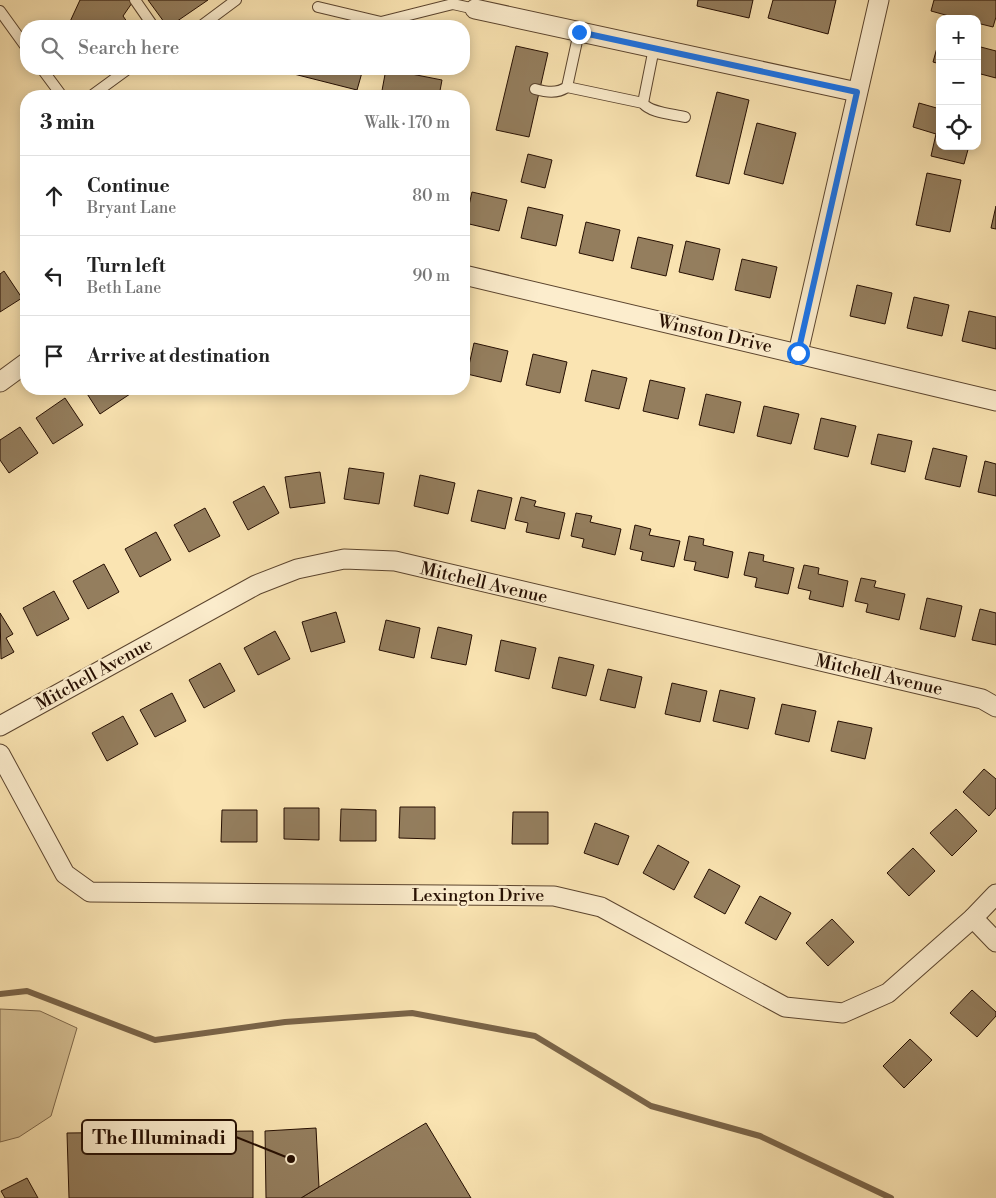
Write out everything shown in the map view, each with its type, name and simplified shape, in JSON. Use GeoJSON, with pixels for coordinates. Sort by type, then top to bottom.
{"type":"FeatureCollection","features":[{"type":"Feature","properties":{"kind":"street"},"geometry":{"type":"LineString","coordinates":[[798,353],[879,0]]}},
{"type":"Feature","properties":{"kind":"street"},"geometry":{"type":"LineString","coordinates":[[475,9],[857,92]]}},
{"type":"Feature","properties":{"kind":"street","name":"Winston Drive"},"geometry":{"type":"LineString","coordinates":[[470,276],[996,401]]}},
{"type":"Feature","properties":{"kind":"street"},"geometry":{"type":"LineString","coordinates":[[0,382],[20,367]]}},
{"type":"Feature","properties":{"kind":"street","name":"Mitchell Avenue"},"geometry":{"type":"LineString","coordinates":[[0,726],[256,585],[297,569],[344,559],[404,564],[982,699],[996,707]]}},
{"type":"Feature","properties":{"kind":"street","name":"Lexington Drive"},"geometry":{"type":"LineString","coordinates":[[0,754],[65,874],[90,892],[554,896],[601,907],[785,1007],[843,1013],[888,993],[973,918],[996,894]]}},
{"type":"Feature","properties":{"kind":"street"},"geometry":{"type":"LineString","coordinates":[[973,918],[996,942]]}},
{"type":"Feature","properties":{"kind":"lane"},"geometry":{"type":"LineString","coordinates":[[134,0],[149,20]]}},
{"type":"Feature","properties":{"kind":"lane"},"geometry":{"type":"LineString","coordinates":[[209,20],[236,0]]}},
{"type":"Feature","properties":{"kind":"lane"},"geometry":{"type":"LineString","coordinates":[[389,20],[453,4],[475,9]]}},
{"type":"Feature","properties":{"kind":"lane"},"geometry":{"type":"LineString","coordinates":[[318,7],[373,20]]}},
{"type":"Feature","properties":{"kind":"lane"},"geometry":{"type":"LineString","coordinates":[[0,11],[20,39]]}},
{"type":"Feature","properties":{"kind":"lane"},"geometry":{"type":"LineString","coordinates":[[567,87],[579,32]]}},
{"type":"Feature","properties":{"kind":"lane"},"geometry":{"type":"LineString","coordinates":[[643,103],[654,48]]}},
{"type":"Feature","properties":{"kind":"lane"},"geometry":{"type":"LineString","coordinates":[[46,75],[58,90]]}},
{"type":"Feature","properties":{"kind":"lane"},"geometry":{"type":"LineString","coordinates":[[99,90],[120,75]]}},
{"type":"Feature","properties":{"kind":"lane"},"geometry":{"type":"LineString","coordinates":[[534,89],[557,92],[567,87],[643,103],[651,109],[685,116]]}},
{"type":"Feature","properties":{"kind":"shaded area"},"geometry":{"type":"Polygon","coordinates":[[[0,1009],[40,1011],[77,1028],[51,1116],[19,1137],[0,1142],[0,1009]]]}},
{"type":"Feature","properties":{"kind":"building"},"geometry":{"type":"Polygon","coordinates":[[[80,0],[129,0],[132,3],[123,16],[126,20],[71,20],[80,0]]]}},
{"type":"Feature","properties":{"kind":"building"},"geometry":{"type":"Polygon","coordinates":[[[148,0],[208,0],[179,20],[163,20],[148,0]]]}},
{"type":"Feature","properties":{"kind":"building"},"geometry":{"type":"Polygon","coordinates":[[[698,0],[753,0],[749,18],[697,6],[698,0]]]}},
{"type":"Feature","properties":{"kind":"building"},"geometry":{"type":"Polygon","coordinates":[[[773,0],[836,0],[828,34],[768,18],[773,0]]]}},
{"type":"Feature","properties":{"kind":"building"},"geometry":{"type":"Polygon","coordinates":[[[934,0],[996,0],[996,17],[993,27],[981,24],[981,15],[946,15],[931,11],[934,0]]]}},
{"type":"Feature","properties":{"kind":"building"},"geometry":{"type":"Polygon","coordinates":[[[516,46],[548,53],[529,137],[496,130],[516,46]]]}},
{"type":"Feature","properties":{"kind":"building"},"geometry":{"type":"Polygon","coordinates":[[[981,47],[996,51],[996,78],[981,74],[981,47]]]}},
{"type":"Feature","properties":{"kind":"building"},"geometry":{"type":"Polygon","coordinates":[[[936,51],[936,63],[933,62],[936,51]]]}},
{"type":"Feature","properties":{"kind":"building"},"geometry":{"type":"Polygon","coordinates":[[[298,75],[361,75],[357,90],[298,75]]]}},
{"type":"Feature","properties":{"kind":"building"},"geometry":{"type":"Polygon","coordinates":[[[385,75],[417,75],[442,80],[440,90],[382,90],[385,75]]]}},
{"type":"Feature","properties":{"kind":"building"},"geometry":{"type":"Polygon","coordinates":[[[717,92],[749,100],[729,184],[696,176],[717,92]]]}},
{"type":"Feature","properties":{"kind":"building"},"geometry":{"type":"Polygon","coordinates":[[[919,103],[936,108],[936,134],[913,127],[919,103]]]}},
{"type":"Feature","properties":{"kind":"building"},"geometry":{"type":"Polygon","coordinates":[[[757,123],[796,133],[783,184],[744,174],[757,123]]]}},
{"type":"Feature","properties":{"kind":"building"},"geometry":{"type":"Polygon","coordinates":[[[936,134],[936,150],[968,150],[964,164],[931,156],[936,134]]]}},
{"type":"Feature","properties":{"kind":"building"},"geometry":{"type":"Polygon","coordinates":[[[528,154],[552,160],[545,188],[521,182],[528,154]]]}},
{"type":"Feature","properties":{"kind":"building"},"geometry":{"type":"Polygon","coordinates":[[[927,173],[961,180],[950,232],[916,225],[927,173]]]}},
{"type":"Feature","properties":{"kind":"building"},"geometry":{"type":"Polygon","coordinates":[[[472,192],[507,200],[499,231],[470,224],[472,192]]]}},
{"type":"Feature","properties":{"kind":"building"},"geometry":{"type":"Polygon","coordinates":[[[996,206],[996,229],[991,228],[996,206]]]}},
{"type":"Feature","properties":{"kind":"building"},"geometry":{"type":"Polygon","coordinates":[[[528,207],[563,215],[556,246],[521,238],[528,207]]]}},
{"type":"Feature","properties":{"kind":"building"},"geometry":{"type":"Polygon","coordinates":[[[586,222],[620,230],[613,261],[579,253],[586,222]]]}},
{"type":"Feature","properties":{"kind":"building"},"geometry":{"type":"Polygon","coordinates":[[[638,237],[673,245],[666,276],[631,268],[638,237]]]}},
{"type":"Feature","properties":{"kind":"building"},"geometry":{"type":"Polygon","coordinates":[[[686,241],[720,249],[713,280],[679,272],[686,241]]]}},
{"type":"Feature","properties":{"kind":"building"},"geometry":{"type":"Polygon","coordinates":[[[742,259],[777,267],[770,298],[735,290],[742,259]]]}},
{"type":"Feature","properties":{"kind":"building"},"geometry":{"type":"Polygon","coordinates":[[[4,271],[20,295],[20,299],[0,312],[0,274],[4,271]]]}},
{"type":"Feature","properties":{"kind":"building"},"geometry":{"type":"Polygon","coordinates":[[[857,285],[892,293],[885,324],[850,316],[857,285]]]}},
{"type":"Feature","properties":{"kind":"building"},"geometry":{"type":"Polygon","coordinates":[[[914,297],[949,305],[942,336],[907,328],[914,297]]]}},
{"type":"Feature","properties":{"kind":"building"},"geometry":{"type":"Polygon","coordinates":[[[969,311],[996,317],[996,349],[962,341],[969,311]]]}},
{"type":"Feature","properties":{"kind":"building"},"geometry":{"type":"Polygon","coordinates":[[[474,343],[508,351],[501,382],[470,375],[470,361],[474,343]]]}},
{"type":"Feature","properties":{"kind":"building"},"geometry":{"type":"Polygon","coordinates":[[[533,354],[567,362],[560,393],[526,385],[533,354]]]}},
{"type":"Feature","properties":{"kind":"building"},"geometry":{"type":"Polygon","coordinates":[[[592,370],[627,378],[619,409],[585,401],[592,370]]]}},
{"type":"Feature","properties":{"kind":"building"},"geometry":{"type":"Polygon","coordinates":[[[650,380],[685,388],[678,419],[643,411],[650,380]]]}},
{"type":"Feature","properties":{"kind":"building"},"geometry":{"type":"Polygon","coordinates":[[[706,394],[741,402],[734,433],[699,425],[706,394]]]}},
{"type":"Feature","properties":{"kind":"building"},"geometry":{"type":"Polygon","coordinates":[[[88,395],[128,395],[100,414],[88,395]]]}},
{"type":"Feature","properties":{"kind":"building"},"geometry":{"type":"Polygon","coordinates":[[[65,398],[83,425],[53,444],[36,418],[65,398]]]}},
{"type":"Feature","properties":{"kind":"building"},"geometry":{"type":"Polygon","coordinates":[[[764,406],[799,414],[791,444],[757,436],[764,406]]]}},
{"type":"Feature","properties":{"kind":"building"},"geometry":{"type":"Polygon","coordinates":[[[821,418],[856,426],[848,457],[814,449],[821,418]]]}},
{"type":"Feature","properties":{"kind":"building"},"geometry":{"type":"Polygon","coordinates":[[[20,427],[38,453],[9,473],[0,460],[0,440],[20,427]]]}},
{"type":"Feature","properties":{"kind":"building"},"geometry":{"type":"Polygon","coordinates":[[[878,434],[912,441],[905,472],[871,464],[878,434]]]}},
{"type":"Feature","properties":{"kind":"building"},"geometry":{"type":"Polygon","coordinates":[[[933,448],[967,456],[960,487],[925,479],[933,448]]]}},
{"type":"Feature","properties":{"kind":"building"},"geometry":{"type":"Polygon","coordinates":[[[985,461],[996,464],[996,496],[978,492],[985,461]]]}},
{"type":"Feature","properties":{"kind":"building"},"geometry":{"type":"Polygon","coordinates":[[[349,468],[384,473],[379,504],[344,499],[349,468]]]}},
{"type":"Feature","properties":{"kind":"building"},"geometry":{"type":"Polygon","coordinates":[[[320,472],[325,503],[290,508],[285,477],[320,472]]]}},
{"type":"Feature","properties":{"kind":"building"},"geometry":{"type":"Polygon","coordinates":[[[420,475],[455,483],[448,514],[414,506],[420,475]]]}},
{"type":"Feature","properties":{"kind":"building"},"geometry":{"type":"Polygon","coordinates":[[[264,486],[279,513],[248,530],[233,502],[264,486]]]}},
{"type":"Feature","properties":{"kind":"building"},"geometry":{"type":"Polygon","coordinates":[[[478,490],[512,498],[505,529],[471,521],[478,490]]]}},
{"type":"Feature","properties":{"kind":"building"},"geometry":{"type":"Polygon","coordinates":[[[521,497],[536,501],[534,506],[565,513],[559,539],[526,532],[528,523],[515,520],[521,497]]]}},
{"type":"Feature","properties":{"kind":"building"},"geometry":{"type":"Polygon","coordinates":[[[205,508],[220,536],[189,552],[174,525],[205,508]]]}},
{"type":"Feature","properties":{"kind":"building"},"geometry":{"type":"Polygon","coordinates":[[[576,513],[592,516],[590,522],[621,529],[615,555],[582,547],[584,539],[571,536],[576,513]]]}},
{"type":"Feature","properties":{"kind":"building"},"geometry":{"type":"Polygon","coordinates":[[[635,525],[651,529],[649,535],[680,541],[674,567],[641,560],[643,552],[630,549],[635,525]]]}},
{"type":"Feature","properties":{"kind":"building"},"geometry":{"type":"Polygon","coordinates":[[[156,532],[171,560],[140,577],[125,549],[156,532]]]}},
{"type":"Feature","properties":{"kind":"building"},"geometry":{"type":"Polygon","coordinates":[[[689,536],[704,539],[703,545],[733,552],[728,578],[694,570],[696,562],[684,560],[689,536]]]}},
{"type":"Feature","properties":{"kind":"building"},"geometry":{"type":"Polygon","coordinates":[[[749,552],[764,555],[763,561],[794,568],[788,594],[755,587],[757,578],[744,575],[749,552]]]}},
{"type":"Feature","properties":{"kind":"building"},"geometry":{"type":"Polygon","coordinates":[[[104,564],[119,592],[88,609],[73,581],[104,564]]]}},
{"type":"Feature","properties":{"kind":"building"},"geometry":{"type":"Polygon","coordinates":[[[804,565],[819,568],[818,574],[848,581],[843,607],[809,599],[811,591],[798,588],[804,565]]]}},
{"type":"Feature","properties":{"kind":"building"},"geometry":{"type":"Polygon","coordinates":[[[861,578],[876,581],[874,587],[905,594],[899,620],[866,612],[868,604],[855,601],[861,578]]]}},
{"type":"Feature","properties":{"kind":"building"},"geometry":{"type":"Polygon","coordinates":[[[54,591],[69,619],[37,636],[23,608],[54,591]]]}},
{"type":"Feature","properties":{"kind":"building"},"geometry":{"type":"Polygon","coordinates":[[[927,598],[962,606],[955,637],[920,629],[927,598]]]}},
{"type":"Feature","properties":{"kind":"building"},"geometry":{"type":"Polygon","coordinates":[[[980,609],[996,613],[996,645],[972,640],[980,609]]]}},
{"type":"Feature","properties":{"kind":"building"},"geometry":{"type":"Polygon","coordinates":[[[336,612],[345,642],[311,652],[302,622],[336,612]]]}},
{"type":"Feature","properties":{"kind":"building"},"geometry":{"type":"Polygon","coordinates":[[[0,613],[13,634],[6,638],[14,652],[1,659],[0,613]]]}},
{"type":"Feature","properties":{"kind":"building"},"geometry":{"type":"Polygon","coordinates":[[[386,620],[420,628],[414,658],[379,650],[386,620]]]}},
{"type":"Feature","properties":{"kind":"building"},"geometry":{"type":"Polygon","coordinates":[[[438,627],[472,635],[466,665],[431,658],[438,627]]]}},
{"type":"Feature","properties":{"kind":"building"},"geometry":{"type":"Polygon","coordinates":[[[275,631],[290,659],[258,675],[244,648],[275,631]]]}},
{"type":"Feature","properties":{"kind":"building"},"geometry":{"type":"Polygon","coordinates":[[[501,640],[536,648],[529,679],[495,671],[501,640]]]}},
{"type":"Feature","properties":{"kind":"building"},"geometry":{"type":"Polygon","coordinates":[[[559,657],[594,665],[586,696],[552,688],[559,657]]]}},
{"type":"Feature","properties":{"kind":"building"},"geometry":{"type":"Polygon","coordinates":[[[220,663],[235,691],[204,708],[189,680],[220,663]]]}},
{"type":"Feature","properties":{"kind":"building"},"geometry":{"type":"Polygon","coordinates":[[[608,669],[642,677],[635,708],[600,700],[608,669]]]}},
{"type":"Feature","properties":{"kind":"building"},"geometry":{"type":"Polygon","coordinates":[[[672,683],[707,691],[700,722],[665,714],[672,683]]]}},
{"type":"Feature","properties":{"kind":"building"},"geometry":{"type":"Polygon","coordinates":[[[720,690],[755,698],[748,729],[713,721],[720,690]]]}},
{"type":"Feature","properties":{"kind":"building"},"geometry":{"type":"Polygon","coordinates":[[[172,693],[186,721],[155,737],[140,710],[172,693]]]}},
{"type":"Feature","properties":{"kind":"building"},"geometry":{"type":"Polygon","coordinates":[[[782,704],[816,711],[809,742],[775,734],[782,704]]]}},
{"type":"Feature","properties":{"kind":"building"},"geometry":{"type":"Polygon","coordinates":[[[123,716],[138,744],[107,761],[92,733],[123,716]]]}},
{"type":"Feature","properties":{"kind":"building"},"geometry":{"type":"Polygon","coordinates":[[[838,721],[872,728],[865,759],[831,751],[838,721]]]}},
{"type":"Feature","properties":{"kind":"building"},"geometry":{"type":"Polygon","coordinates":[[[984,769],[996,779],[996,808],[989,816],[963,792],[984,769]]]}},
{"type":"Feature","properties":{"kind":"building"},"geometry":{"type":"Polygon","coordinates":[[[400,807],[435,807],[435,839],[399,838],[400,807]]]}},
{"type":"Feature","properties":{"kind":"building"},"geometry":{"type":"Polygon","coordinates":[[[284,808],[319,808],[319,840],[284,839],[284,808]]]}},
{"type":"Feature","properties":{"kind":"building"},"geometry":{"type":"Polygon","coordinates":[[[341,809],[376,810],[376,841],[340,841],[341,809]]]}},
{"type":"Feature","properties":{"kind":"building"},"geometry":{"type":"Polygon","coordinates":[[[956,809],[977,831],[952,856],[930,833],[956,809]]]}},
{"type":"Feature","properties":{"kind":"building"},"geometry":{"type":"Polygon","coordinates":[[[222,810],[257,810],[257,842],[221,842],[222,810]]]}},
{"type":"Feature","properties":{"kind":"building"},"geometry":{"type":"Polygon","coordinates":[[[513,812],[548,812],[548,844],[512,844],[513,812]]]}},
{"type":"Feature","properties":{"kind":"building"},"geometry":{"type":"Polygon","coordinates":[[[595,823],[629,836],[618,865],[584,853],[595,823]]]}},
{"type":"Feature","properties":{"kind":"building"},"geometry":{"type":"Polygon","coordinates":[[[658,845],[689,862],[674,890],[643,873],[658,845]]]}},
{"type":"Feature","properties":{"kind":"building"},"geometry":{"type":"Polygon","coordinates":[[[913,848],[935,871],[909,896],[887,873],[913,848]]]}},
{"type":"Feature","properties":{"kind":"building"},"geometry":{"type":"Polygon","coordinates":[[[709,869],[740,886],[725,914],[694,897],[709,869]]]}},
{"type":"Feature","properties":{"kind":"building"},"geometry":{"type":"Polygon","coordinates":[[[760,896],[791,913],[776,940],[745,923],[760,896]]]}},
{"type":"Feature","properties":{"kind":"building"},"geometry":{"type":"Polygon","coordinates":[[[832,919],[854,942],[828,966],[806,943],[832,919]]]}},
{"type":"Feature","properties":{"kind":"building"},"geometry":{"type":"Polygon","coordinates":[[[972,990],[996,1012],[996,1016],[977,1037],[950,1013],[972,990]]]}},
{"type":"Feature","properties":{"kind":"building"},"geometry":{"type":"Polygon","coordinates":[[[910,1039],[932,1060],[904,1088],[883,1066],[910,1039]]]}},
{"type":"Feature","properties":{"kind":"building"},"geometry":{"type":"Polygon","coordinates":[[[426,1123],[471,1198],[301,1198],[319,1187],[426,1123]]]}},
{"type":"Feature","properties":{"kind":"building"},"geometry":{"type":"Polygon","coordinates":[[[316,1128],[319,1187],[301,1198],[266,1198],[265,1131],[316,1128]]]}},
{"type":"Feature","properties":{"kind":"building"},"geometry":{"type":"Polygon","coordinates":[[[253,1131],[253,1198],[69,1198],[67,1133],[253,1131]]]}},
{"type":"Feature","properties":{"kind":"building"},"geometry":{"type":"Polygon","coordinates":[[[27,1178],[38,1198],[5,1198],[1,1191],[27,1178]]]}},
{"type":"Feature","properties":{"kind":"waterway"},"geometry":{"type":"LineString","coordinates":[[0,994],[27,991],[155,1040],[285,1022],[412,1013],[535,1036],[651,1106],[760,1136],[891,1198]]}},
{"type":"Feature","properties":{"kind":"place","name":"The Illuminadi"},"geometry":{"type":"Point","coordinates":[291,1159]}},
{"type":"Feature","properties":{"kind":"route"},"geometry":{"type":"LineString","coordinates":[[579,32],[857,92],[798,353]]}}]}
